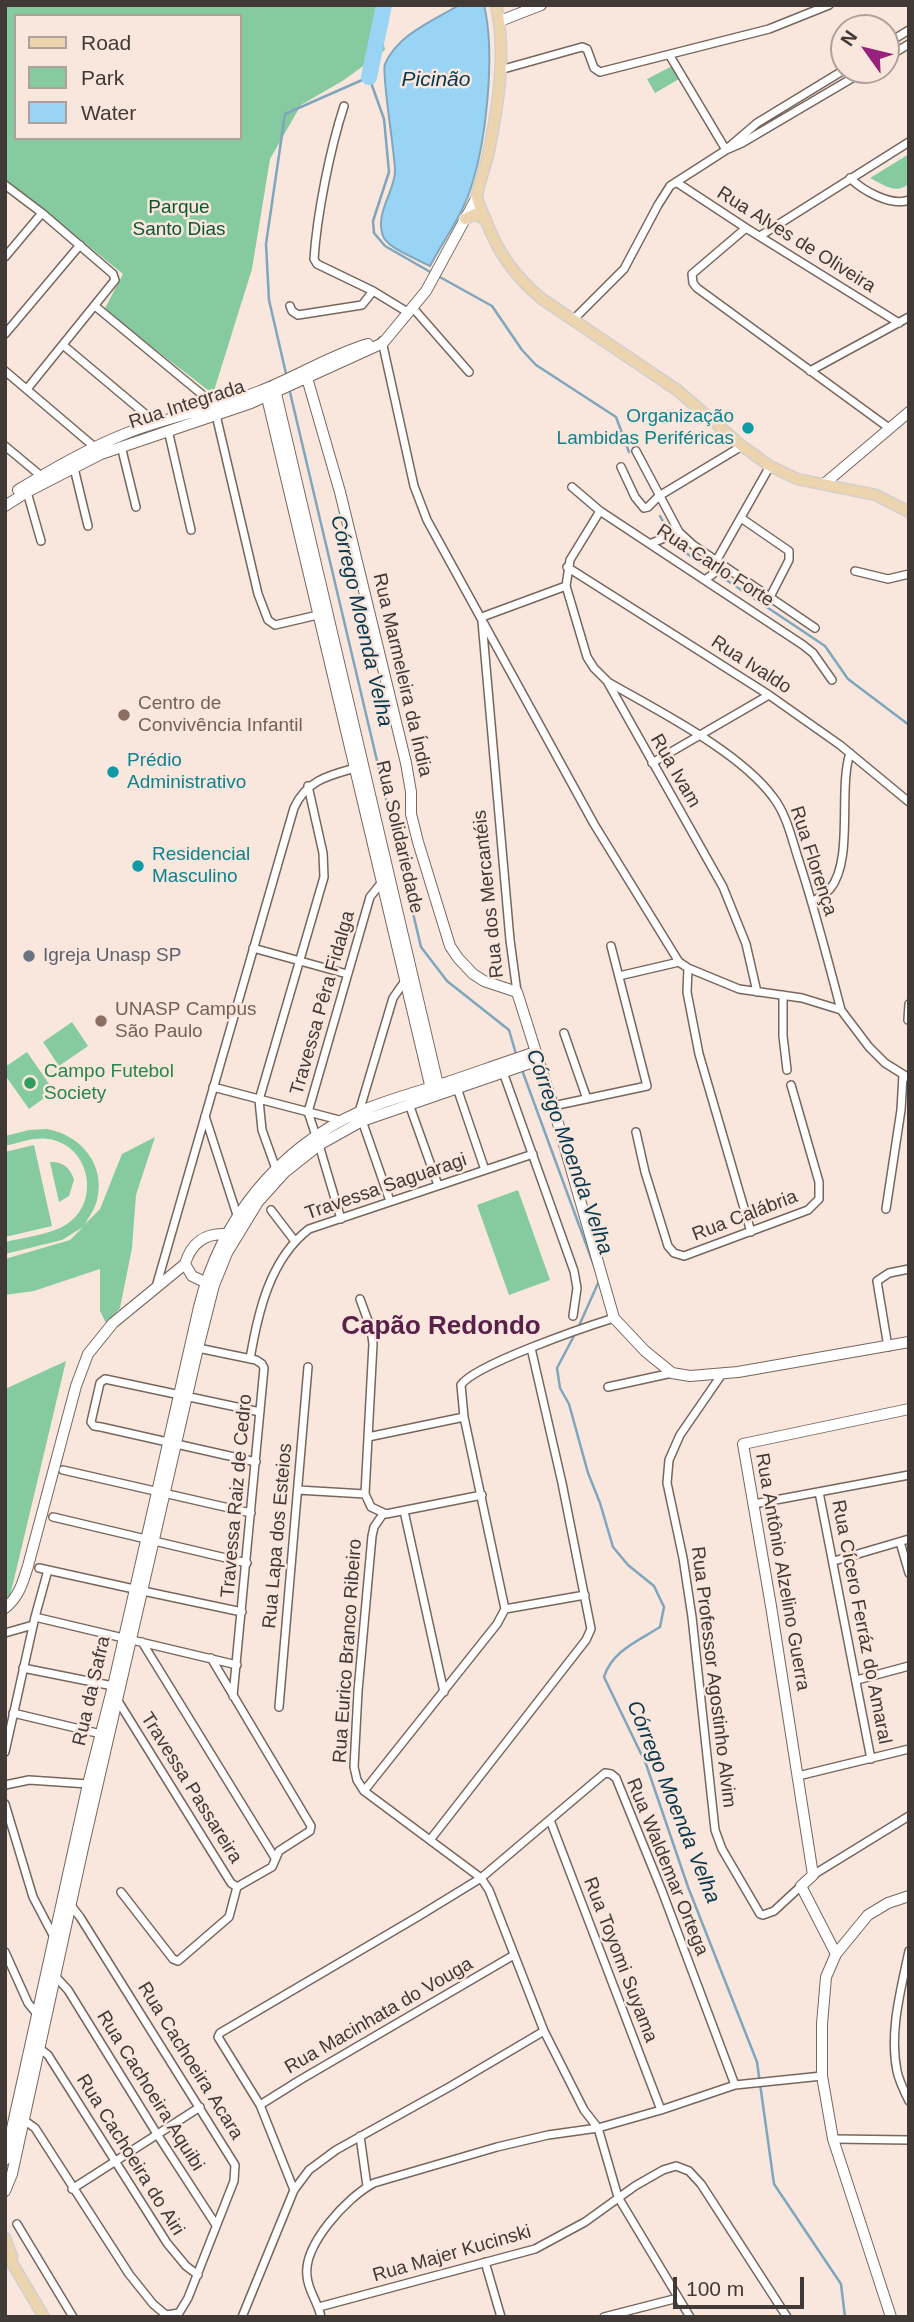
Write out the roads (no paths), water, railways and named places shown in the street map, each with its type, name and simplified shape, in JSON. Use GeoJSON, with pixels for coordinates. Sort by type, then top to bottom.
{"type":"FeatureCollection","features":[{"type":"Feature","properties":{"kind":"main road"},"geometry":{"type":"LineString","coordinates":[[496,5],[500,21],[500,70],[491,142],[477,197],[499,250],[516,275],[542,299],[677,390],[742,446],[771,466],[797,479],[876,495],[909,512]]}},
{"type":"Feature","properties":{"kind":"main road"},"geometry":{"type":"LineString","coordinates":[[500,21],[541,5]]}},
{"type":"Feature","properties":{"kind":"main road","name":"Rua Integrada"},"geometry":{"type":"LineString","coordinates":[[5,506],[74,468],[99,450],[121,446],[168,430],[275,388],[346,352],[382,342],[426,291],[477,197]]}},
{"type":"Feature","properties":{"kind":"main road"},"geometry":{"type":"LineString","coordinates":[[465,219],[475,214],[486,220]]}},
{"type":"Feature","properties":{"kind":"main road","name":"Rua Marmeleira da Índia"},"geometry":{"type":"LineString","coordinates":[[303,375],[340,492],[403,750],[410,784],[411,814],[445,932],[458,958],[473,974],[484,981],[517,992]]}},
{"type":"Feature","properties":{"kind":"main road","name":"Rua Solidariedade"},"geometry":{"type":"LineString","coordinates":[[275,388],[324,614],[435,1090]]}},
{"type":"Feature","properties":{"kind":"main road","name":"Rua Integrada"},"geometry":{"type":"LineString","coordinates":[[5,499],[41,476],[156,423],[216,411]]}},
{"type":"Feature","properties":{"kind":"main road"},"geometry":{"type":"LineString","coordinates":[[824,484],[909,412]]}},
{"type":"Feature","properties":{"kind":"main road","name":"Rua Solidariedade"},"geometry":{"type":"LineString","coordinates":[[360,767],[382,882],[409,977]]}},
{"type":"Feature","properties":{"kind":"main road","name":"Rua dos Mercantéis"},"geometry":{"type":"LineString","coordinates":[[517,992],[534,1057],[553,1106],[614,1318],[645,1352],[672,1373]]}},
{"type":"Feature","properties":{"kind":"main road"},"geometry":{"type":"LineString","coordinates":[[185,1264],[192,1276],[209,1284],[258,1202],[285,1172],[343,1121],[409,1104],[435,1090],[457,1088],[534,1057]]}},
{"type":"Feature","properties":{"kind":"main road"},"geometry":{"type":"LineString","coordinates":[[318,1141],[361,1116],[503,1069]]}},
{"type":"Feature","properties":{"kind":"main road","name":"Rua da Safra"},"geometry":{"type":"LineString","coordinates":[[5,2191],[12,2174],[18,2117],[37,2014],[118,1702],[160,1493],[209,1284],[226,1234],[237,1215],[276,1169],[318,1141]]}},
{"type":"Feature","properties":{"kind":"main road"},"geometry":{"type":"LineString","coordinates":[[5,1608],[14,1601],[28,1566],[76,1386],[88,1354],[113,1322],[185,1264],[188,1254],[199,1240],[226,1234]]}},
{"type":"Feature","properties":{"kind":"main road","name":"Rua da Safra"},"geometry":{"type":"LineString","coordinates":[[183,1396],[198,1348],[209,1284]]}},
{"type":"Feature","properties":{"kind":"main road"},"geometry":{"type":"LineString","coordinates":[[672,1373],[690,1376],[722,1374],[909,1342]]}},
{"type":"Feature","properties":{"kind":"main road","name":"Rua Antônio Alzelino Guerra"},"geometry":{"type":"LineString","coordinates":[[813,1875],[743,1444],[761,1438],[909,1409]]}},
{"type":"Feature","properties":{"kind":"main road","name":"Rua da Safra"},"geometry":{"type":"LineString","coordinates":[[5,2160],[39,2048],[55,1976],[88,1784],[113,1686],[132,1640]]}},
{"type":"Feature","properties":{"kind":"main road","name":"Rua Professor Agostinho Alvim"},"geometry":{"type":"LineString","coordinates":[[801,1886],[813,1875]]}},
{"type":"Feature","properties":{"kind":"main road"},"geometry":{"type":"LineString","coordinates":[[801,1886],[836,1954]]}},
{"type":"Feature","properties":{"kind":"main road"},"geometry":{"type":"LineString","coordinates":[[891,2317],[833,2138],[822,2076],[823,2000],[828,1969],[836,1954],[868,1916],[887,1903],[909,1896]]}},
{"type":"Feature","properties":{"kind":"main road"},"geometry":{"type":"LineString","coordinates":[[5,2238],[16,2269]]}},
{"type":"Feature","properties":{"kind":"main road"},"geometry":{"type":"LineString","coordinates":[[5,2251],[44,2317]]}},
{"type":"Feature","properties":{"kind":"street"},"geometry":{"type":"LineString","coordinates":[[500,70],[582,47],[587,49],[594,68],[600,72],[769,29],[829,5]]}},
{"type":"Feature","properties":{"kind":"street"},"geometry":{"type":"LineString","coordinates":[[670,56],[726,150]]}},
{"type":"Feature","properties":{"kind":"street"},"geometry":{"type":"LineString","coordinates":[[726,150],[757,123],[830,79]]}},
{"type":"Feature","properties":{"kind":"street"},"geometry":{"type":"LineString","coordinates":[[573,320],[624,269],[664,195],[676,182],[726,150],[842,84]]}},
{"type":"Feature","properties":{"kind":"street"},"geometry":{"type":"LineString","coordinates":[[344,106],[322,204],[314,260],[317,264],[411,310],[469,372]]}},
{"type":"Feature","properties":{"kind":"street"},"geometry":{"type":"LineString","coordinates":[[760,236],[909,142]]}},
{"type":"Feature","properties":{"kind":"street"},"geometry":{"type":"LineString","coordinates":[[850,178],[887,199],[903,202],[909,200]]}},
{"type":"Feature","properties":{"kind":"street","name":"Rua Alves de Oliveira"},"geometry":{"type":"LineString","coordinates":[[676,182],[899,323]]}},
{"type":"Feature","properties":{"kind":"street"},"geometry":{"type":"LineString","coordinates":[[5,185],[43,212],[115,278],[115,282],[27,389]]}},
{"type":"Feature","properties":{"kind":"street"},"geometry":{"type":"LineString","coordinates":[[5,257],[43,212]]}},
{"type":"Feature","properties":{"kind":"street"},"geometry":{"type":"LineString","coordinates":[[746,228],[692,274],[693,284],[889,428]]}},
{"type":"Feature","properties":{"kind":"street"},"geometry":{"type":"LineString","coordinates":[[5,334],[80,245]]}},
{"type":"Feature","properties":{"kind":"street"},"geometry":{"type":"LineString","coordinates":[[290,306],[298,315],[361,305],[373,291]]}},
{"type":"Feature","properties":{"kind":"street"},"geometry":{"type":"LineString","coordinates":[[95,306],[216,411],[258,593],[268,620],[275,625],[324,614]]}},
{"type":"Feature","properties":{"kind":"street"},"geometry":{"type":"LineString","coordinates":[[810,371],[909,317]]}},
{"type":"Feature","properties":{"kind":"street"},"geometry":{"type":"LineString","coordinates":[[382,342],[419,502],[594,824],[679,962],[731,986],[802,998],[841,1010],[869,1047],[885,1063],[906,1076],[886,1209]]}},
{"type":"Feature","properties":{"kind":"street"},"geometry":{"type":"LineString","coordinates":[[63,345],[156,423]]}},
{"type":"Feature","properties":{"kind":"street"},"geometry":{"type":"LineString","coordinates":[[5,371],[99,450]]}},
{"type":"Feature","properties":{"kind":"street"},"geometry":{"type":"LineString","coordinates":[[168,430],[191,530]]}},
{"type":"Feature","properties":{"kind":"street"},"geometry":{"type":"LineString","coordinates":[[5,446],[41,476]]}},
{"type":"Feature","properties":{"kind":"street"},"geometry":{"type":"LineString","coordinates":[[121,446],[136,507]]}},
{"type":"Feature","properties":{"kind":"street"},"geometry":{"type":"LineString","coordinates":[[621,467],[641,505],[648,507],[659,496],[742,446]]}},
{"type":"Feature","properties":{"kind":"street"},"geometry":{"type":"LineString","coordinates":[[636,451],[677,533],[715,564],[815,628]]}},
{"type":"Feature","properties":{"kind":"street"},"geometry":{"type":"LineString","coordinates":[[707,578],[771,466]]}},
{"type":"Feature","properties":{"kind":"street"},"geometry":{"type":"LineString","coordinates":[[74,468],[88,526]]}},
{"type":"Feature","properties":{"kind":"street","name":"Rua Carlo Forte"},"geometry":{"type":"LineString","coordinates":[[572,487],[600,511],[707,578],[803,645],[813,653],[832,680]]}},
{"type":"Feature","properties":{"kind":"street"},"geometry":{"type":"LineString","coordinates":[[27,492],[40,541]]}},
{"type":"Feature","properties":{"kind":"street"},"geometry":{"type":"LineString","coordinates":[[567,567],[600,511]]}},
{"type":"Feature","properties":{"kind":"street"},"geometry":{"type":"LineString","coordinates":[[741,518],[789,551],[789,560],[770,597]]}},
{"type":"Feature","properties":{"kind":"street"},"geometry":{"type":"LineString","coordinates":[[652,543],[677,533]]}},
{"type":"Feature","properties":{"kind":"street","name":"Rua Ivam"},"geometry":{"type":"LineString","coordinates":[[567,567],[566,586],[587,656],[607,681],[723,887],[746,944],[757,992]]}},
{"type":"Feature","properties":{"kind":"street","name":"Rua Ivaldo"},"geometry":{"type":"LineString","coordinates":[[567,567],[769,695],[850,753],[909,802]]}},
{"type":"Feature","properties":{"kind":"street"},"geometry":{"type":"LineString","coordinates":[[855,571],[888,579],[909,574]]}},
{"type":"Feature","properties":{"kind":"street"},"geometry":{"type":"LineString","coordinates":[[482,617],[566,586]]}},
{"type":"Feature","properties":{"kind":"street","name":"Rua dos Mercantéis"},"geometry":{"type":"LineString","coordinates":[[482,617],[506,901],[517,992]]}},
{"type":"Feature","properties":{"kind":"street","name":"Rua Florença"},"geometry":{"type":"LineString","coordinates":[[607,681],[699,735],[763,785],[780,808],[812,902],[841,1010]]}},
{"type":"Feature","properties":{"kind":"street"},"geometry":{"type":"LineString","coordinates":[[652,763],[769,695]]}},
{"type":"Feature","properties":{"kind":"street"},"geometry":{"type":"LineString","coordinates":[[812,902],[830,888],[838,872],[843,845],[846,770],[850,753]]}},
{"type":"Feature","properties":{"kind":"street"},"geometry":{"type":"LineString","coordinates":[[156,1287],[287,824],[297,801],[309,786],[321,778],[360,767]]}},
{"type":"Feature","properties":{"kind":"street"},"geometry":{"type":"LineString","coordinates":[[276,1169],[262,1130],[260,1100],[323,886],[325,864],[309,786]]}},
{"type":"Feature","properties":{"kind":"street","name":"Travessa Pêra Fidalga"},"geometry":{"type":"LineString","coordinates":[[341,1219],[308,1112],[370,897],[382,882]]}},
{"type":"Feature","properties":{"kind":"street"},"geometry":{"type":"LineString","coordinates":[[553,1106],[647,1086],[611,946]]}},
{"type":"Feature","properties":{"kind":"street"},"geometry":{"type":"LineString","coordinates":[[253,948],[347,974]]}},
{"type":"Feature","properties":{"kind":"street"},"geometry":{"type":"LineString","coordinates":[[619,976],[679,962]]}},
{"type":"Feature","properties":{"kind":"street"},"geometry":{"type":"LineString","coordinates":[[688,968],[689,1006],[699,1054],[751,1232]]}},
{"type":"Feature","properties":{"kind":"street"},"geometry":{"type":"LineString","coordinates":[[390,1201],[361,1116],[393,998],[409,977]]}},
{"type":"Feature","properties":{"kind":"street"},"geometry":{"type":"LineString","coordinates":[[783,995],[783,1036],[787,1070]]}},
{"type":"Feature","properties":{"kind":"street"},"geometry":{"type":"LineString","coordinates":[[908,1020],[909,1004]]}},
{"type":"Feature","properties":{"kind":"street"},"geometry":{"type":"LineString","coordinates":[[564,1033],[587,1099]]}},
{"type":"Feature","properties":{"kind":"street"},"geometry":{"type":"LineString","coordinates":[[503,1069],[577,1281],[573,1316]]}},
{"type":"Feature","properties":{"kind":"street","name":"Rua Calábria"},"geometry":{"type":"LineString","coordinates":[[636,1132],[668,1246],[674,1253],[684,1256],[808,1210],[819,1199],[821,1192],[791,1084]]}},
{"type":"Feature","properties":{"kind":"street"},"geometry":{"type":"LineString","coordinates":[[213,1087],[343,1121]]}},
{"type":"Feature","properties":{"kind":"street"},"geometry":{"type":"LineString","coordinates":[[457,1088],[485,1170]]}},
{"type":"Feature","properties":{"kind":"street"},"geometry":{"type":"LineString","coordinates":[[409,1104],[438,1185]]}},
{"type":"Feature","properties":{"kind":"street"},"geometry":{"type":"LineString","coordinates":[[205,1115],[237,1215]]}},
{"type":"Feature","properties":{"kind":"street","name":"Travessa Saguaragi"},"geometry":{"type":"LineString","coordinates":[[250,1359],[263,1300],[273,1276],[294,1240],[309,1229],[533,1154]]}},
{"type":"Feature","properties":{"kind":"street"},"geometry":{"type":"LineString","coordinates":[[271,1210],[294,1240]]}},
{"type":"Feature","properties":{"kind":"street"},"geometry":{"type":"LineString","coordinates":[[888,1347],[877,1280],[888,1273],[909,1269]]}},
{"type":"Feature","properties":{"kind":"street"},"geometry":{"type":"LineString","coordinates":[[360,1299],[371,1329],[373,1344],[365,1494],[371,1507],[383,1514],[482,1495]]}},
{"type":"Feature","properties":{"kind":"street"},"geometry":{"type":"LineString","coordinates":[[614,1318],[531,1348],[469,1375],[464,1380],[460,1393],[464,1417],[506,1609],[444,1692],[364,1791],[481,1878],[489,1890],[544,2031],[584,2110],[598,2128],[618,2197],[690,2317]]}},
{"type":"Feature","properties":{"kind":"street"},"geometry":{"type":"LineString","coordinates":[[198,1348],[250,1359]]}},
{"type":"Feature","properties":{"kind":"street"},"geometry":{"type":"LineString","coordinates":[[430,1840],[586,1640],[592,1625],[531,1348]]}},
{"type":"Feature","properties":{"kind":"street","name":"Travessa Raiz de Cedro"},"geometry":{"type":"LineString","coordinates":[[233,1696],[263,1366],[250,1359]]}},
{"type":"Feature","properties":{"kind":"street","name":"Rua Lapa dos Esteios"},"geometry":{"type":"LineString","coordinates":[[279,1707],[308,1367]]}},
{"type":"Feature","properties":{"kind":"street"},"geometry":{"type":"LineString","coordinates":[[608,1387],[672,1373]]}},
{"type":"Feature","properties":{"kind":"street","name":"Rua Professor Agostinho Alvim"},"geometry":{"type":"LineString","coordinates":[[722,1374],[680,1435],[669,1460],[667,1483],[692,1617],[715,1829],[722,1849],[760,1914],[774,1911],[801,1886]]}},
{"type":"Feature","properties":{"kind":"street"},"geometry":{"type":"LineString","coordinates":[[256,1462],[94,1426],[91,1419],[103,1379],[260,1412]]}},
{"type":"Feature","properties":{"kind":"street"},"geometry":{"type":"LineString","coordinates":[[368,1437],[464,1417]]}},
{"type":"Feature","properties":{"kind":"street"},"geometry":{"type":"LineString","coordinates":[[63,1470],[250,1513]]}},
{"type":"Feature","properties":{"kind":"street"},"geometry":{"type":"LineString","coordinates":[[754,1504],[909,1475]]}},
{"type":"Feature","properties":{"kind":"street"},"geometry":{"type":"LineString","coordinates":[[298,1490],[365,1494]]}},
{"type":"Feature","properties":{"kind":"street","name":"Rua Cícero Ferráz do Amaral"},"geometry":{"type":"LineString","coordinates":[[819,1492],[871,1759]]}},
{"type":"Feature","properties":{"kind":"street"},"geometry":{"type":"LineString","coordinates":[[404,1511],[444,1692]]}},
{"type":"Feature","properties":{"kind":"street","name":"Rua Eurico Branco Ribeiro"},"geometry":{"type":"LineString","coordinates":[[364,1791],[356,1780],[354,1767],[358,1691],[372,1536],[374,1527],[383,1514]]}},
{"type":"Feature","properties":{"kind":"street"},"geometry":{"type":"LineString","coordinates":[[53,1517],[247,1563]]}},
{"type":"Feature","properties":{"kind":"street"},"geometry":{"type":"LineString","coordinates":[[834,1562],[909,1539]]}},
{"type":"Feature","properties":{"kind":"street"},"geometry":{"type":"LineString","coordinates":[[900,1542],[909,1573]]}},
{"type":"Feature","properties":{"kind":"street"},"geometry":{"type":"LineString","coordinates":[[5,1752],[44,1569],[242,1612]]}},
{"type":"Feature","properties":{"kind":"street"},"geometry":{"type":"LineString","coordinates":[[506,1609],[585,1595]]}},
{"type":"Feature","properties":{"kind":"street"},"geometry":{"type":"LineString","coordinates":[[5,1633],[34,1621],[132,1640],[237,1665]]}},
{"type":"Feature","properties":{"kind":"street"},"geometry":{"type":"LineString","coordinates":[[132,1640],[275,1858]]}},
{"type":"Feature","properties":{"kind":"street","name":"Travessa Passareira"},"geometry":{"type":"LineString","coordinates":[[118,1702],[237,1888],[272,1867],[279,1851],[310,1831],[312,1826],[211,1658]]}},
{"type":"Feature","properties":{"kind":"street"},"geometry":{"type":"LineString","coordinates":[[857,1680],[909,1666]]}},
{"type":"Feature","properties":{"kind":"street"},"geometry":{"type":"LineString","coordinates":[[23,1668],[113,1686]]}},
{"type":"Feature","properties":{"kind":"street"},"geometry":{"type":"LineString","coordinates":[[13,1713],[101,1734]]}},
{"type":"Feature","properties":{"kind":"street"},"geometry":{"type":"LineString","coordinates":[[798,1776],[909,1749]]}},
{"type":"Feature","properties":{"kind":"street","name":"Rua Waldemar Ortega"},"geometry":{"type":"LineString","coordinates":[[294,2190],[260,2105],[218,2037],[220,2033],[481,1878],[600,1776],[609,1773],[614,1776],[662,1891],[735,2085]]}},
{"type":"Feature","properties":{"kind":"street"},"geometry":{"type":"LineString","coordinates":[[5,1786],[29,1780],[88,1784]]}},
{"type":"Feature","properties":{"kind":"street"},"geometry":{"type":"LineString","coordinates":[[5,1804],[33,1897],[55,1938]]}},
{"type":"Feature","properties":{"kind":"street","name":"Rua Professor Agostinho Alvim"},"geometry":{"type":"LineString","coordinates":[[813,1875],[909,1815]]}},
{"type":"Feature","properties":{"kind":"street","name":"Rua Toyomi Suyama"},"geometry":{"type":"LineString","coordinates":[[550,1820],[662,2110]]}},
{"type":"Feature","properties":{"kind":"street"},"geometry":{"type":"LineString","coordinates":[[121,1892],[173,1959],[178,1961],[229,1917],[237,1888]]}},
{"type":"Feature","properties":{"kind":"street","name":"Rua Cachoeira Acara"},"geometry":{"type":"LineString","coordinates":[[18,2117],[35,2128],[128,2274],[153,2304],[166,2315],[176,2315],[183,2308],[198,2275],[234,2181],[235,2165],[80,1917],[67,1904]]}},
{"type":"Feature","properties":{"kind":"street"},"geometry":{"type":"LineString","coordinates":[[909,1951],[897,2012],[896,2064],[899,2081],[909,2101]]}},
{"type":"Feature","properties":{"kind":"street"},"geometry":{"type":"LineString","coordinates":[[5,1952],[28,2003],[37,2014]]}},
{"type":"Feature","properties":{"kind":"street","name":"Rua Macinhata do Vouga"},"geometry":{"type":"LineString","coordinates":[[260,2105],[514,1955]]}},
{"type":"Feature","properties":{"kind":"street","name":"Rua Cachoeira Aquibi"},"geometry":{"type":"LineString","coordinates":[[55,1976],[68,1990],[216,2225]]}},
{"type":"Feature","properties":{"kind":"street"},"geometry":{"type":"LineString","coordinates":[[242,2317],[294,2190],[321,2160],[544,2031]]}},
{"type":"Feature","properties":{"kind":"street","name":"Rua Cachoeira do Airi"},"geometry":{"type":"LineString","coordinates":[[39,2048],[48,2055],[176,2256],[198,2275]]}},
{"type":"Feature","properties":{"kind":"street"},"geometry":{"type":"LineString","coordinates":[[321,2317],[308,2282],[308,2257],[324,2230],[367,2186],[497,2147],[548,2135],[598,2128],[735,2085],[822,2076]]}},
{"type":"Feature","properties":{"kind":"street"},"geometry":{"type":"LineString","coordinates":[[72,2189],[200,2107]]}},
{"type":"Feature","properties":{"kind":"street"},"geometry":{"type":"LineString","coordinates":[[360,2136],[367,2186]]}},
{"type":"Feature","properties":{"kind":"street"},"geometry":{"type":"LineString","coordinates":[[833,2138],[909,2140]]}},
{"type":"Feature","properties":{"kind":"street","name":"Rua Majer Kucinski"},"geometry":{"type":"LineString","coordinates":[[319,2307],[515,2256],[557,2239],[618,2197],[676,2165],[690,2171],[701,2185],[787,2317]]}},
{"type":"Feature","properties":{"kind":"street"},"geometry":{"type":"LineString","coordinates":[[17,2224],[73,2317]]}},
{"type":"Feature","properties":{"kind":"street"},"geometry":{"type":"LineString","coordinates":[[485,2262],[501,2317]]}},
{"type":"Feature","properties":{"kind":"street"},"geometry":{"type":"LineString","coordinates":[[604,2317],[678,2298]]}},
{"type":"Feature","properties":{"kind":"water","name":"Picinão"},"geometry":{"type":"Polygon","coordinates":[[[459,5],[484,5],[489,75],[484,128],[468,196],[430,266],[392,246],[384,238],[381,229],[395,171],[384,70],[391,54],[407,36],[459,5]]]}},
{"type":"Feature","properties":{"kind":"waterway"},"geometry":{"type":"LineString","coordinates":[[369,77],[384,5]]}},
{"type":"Feature","properties":{"kind":"waterway","name":"Córrego Moenda Velha"},"geometry":{"type":"LineString","coordinates":[[287,378],[269,300],[266,244],[285,114],[369,77],[384,119],[389,172],[373,221],[374,233],[385,246],[432,273]]}},
{"type":"Feature","properties":{"kind":"waterway"},"geometry":{"type":"LineString","coordinates":[[438,276],[492,306],[522,350],[536,365],[616,417],[629,452]]}},
{"type":"Feature","properties":{"kind":"waterway","name":"Córrego Moenda Velha"},"geometry":{"type":"LineString","coordinates":[[289,388],[421,947],[447,981],[509,1030],[516,1054]]}},
{"type":"Feature","properties":{"kind":"waterway"},"geometry":{"type":"LineString","coordinates":[[660,516],[677,547],[825,646],[848,679],[909,725]]}},
{"type":"Feature","properties":{"kind":"waterway","name":"Córrego Moenda Velha"},"geometry":{"type":"LineString","coordinates":[[522,1070],[597,1274]]}},
{"type":"Feature","properties":{"kind":"waterway","name":"Córrego Moenda Velha"},"geometry":{"type":"LineString","coordinates":[[578,1328],[599,1281]]}},
{"type":"Feature","properties":{"kind":"waterway","name":"Córrego Moenda Velha"},"geometry":{"type":"LineString","coordinates":[[575,1334],[557,1368],[560,1388],[569,1404],[588,1473],[613,1547],[628,1565],[654,1586],[664,1607],[660,1627],[619,1653],[604,1677],[646,1764],[688,1887],[757,2062],[774,2184],[841,2284],[845,2317]]}},
{"type":"Feature","properties":{"kind":"place","name":"Organização Lambidas Periféricas"},"geometry":{"type":"Point","coordinates":[748,428]}},
{"type":"Feature","properties":{"kind":"place","name":"Centro de Convivência Infantil"},"geometry":{"type":"Point","coordinates":[124,715]}},
{"type":"Feature","properties":{"kind":"place","name":"Prédio Administrativo"},"geometry":{"type":"Point","coordinates":[113,772]}},
{"type":"Feature","properties":{"kind":"place","name":"Residencial Masculino"},"geometry":{"type":"Point","coordinates":[138,866]}},
{"type":"Feature","properties":{"kind":"place","name":"Igreja Unasp SP"},"geometry":{"type":"Point","coordinates":[29,956]}},
{"type":"Feature","properties":{"kind":"place","name":"UNASP Campus São Paulo"},"geometry":{"type":"Point","coordinates":[101,1021]}},
{"type":"Feature","properties":{"kind":"place","name":"Campo Futebol Society"},"geometry":{"type":"Point","coordinates":[30,1083]}},
{"type":"Feature","properties":{"kind":"district","name":"Capão Redondo"},"geometry":{"type":"Point","coordinates":[441,1327]}},
{"type":"Feature","properties":{"kind":"park label","name":"Parque Santo Dias"},"geometry":{"type":"Point","coordinates":[179,219]}}]}
